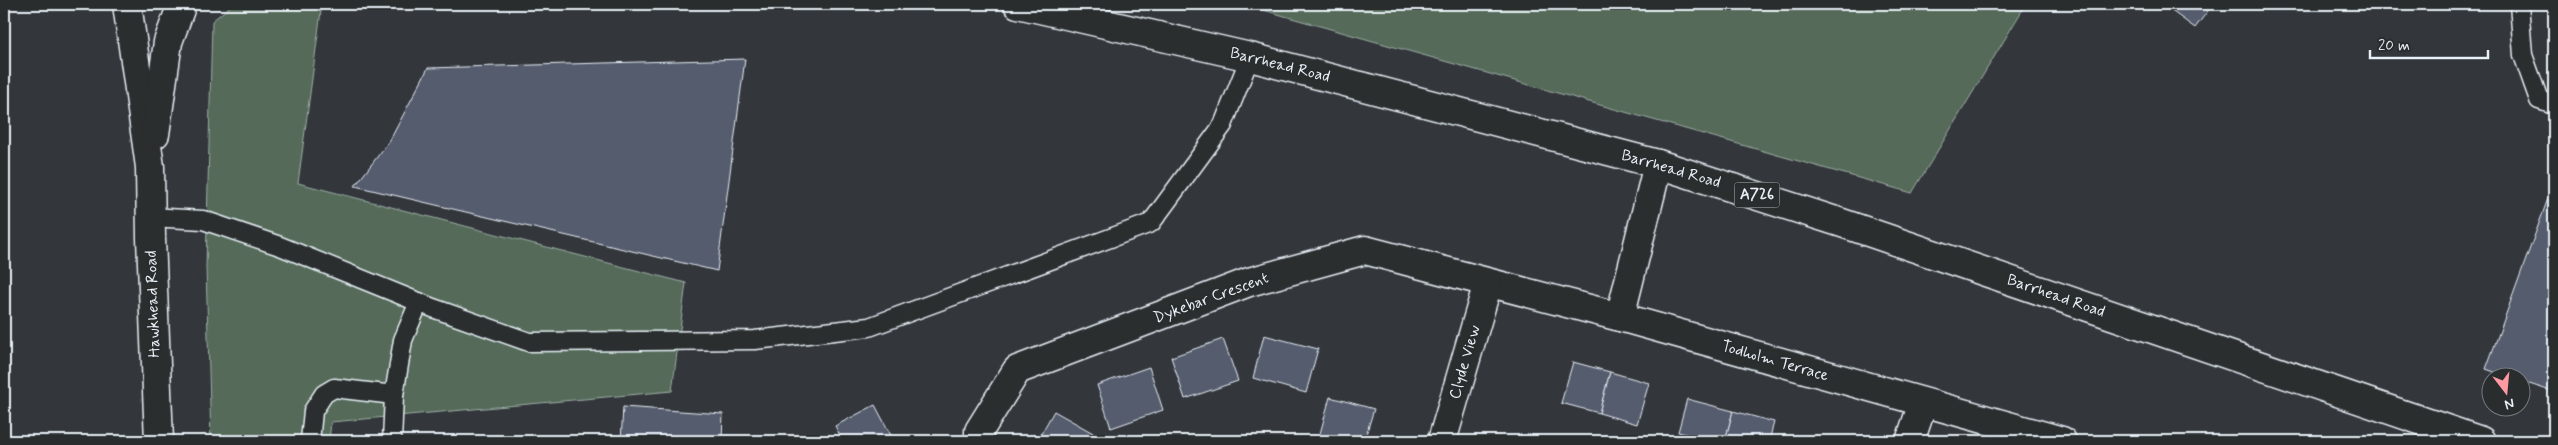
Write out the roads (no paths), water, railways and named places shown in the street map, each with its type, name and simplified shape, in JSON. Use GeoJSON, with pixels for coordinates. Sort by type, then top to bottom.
{"type":"FeatureCollection","features":[{"type":"Feature","properties":{"kind":"street","name":"Hawkhead Road"},"geometry":{"type":"LineString","coordinates":[[127,4],[150,167],[150,217],[159,441]]}},
{"type":"Feature","properties":{"kind":"street","name":"Hawkhead Road"},"geometry":{"type":"LineString","coordinates":[[150,167],[168,42],[182,4]]}},
{"type":"Feature","properties":{"kind":"street","name":"Barrhead Road"},"geometry":{"type":"LineString","coordinates":[[1018,4],[1250,57],[1658,164],[1842,223],[2481,441]]}},
{"type":"Feature","properties":{"kind":"street"},"geometry":{"type":"LineString","coordinates":[[1620,317],[1658,164]]}},
{"type":"Feature","properties":{"kind":"street","name":"Dykebar Crescent"},"geometry":{"type":"LineString","coordinates":[[979,441],[979,431],[1017,370],[1249,282],[1364,250],[1488,283]]}},
{"type":"Feature","properties":{"kind":"street","name":"Todholm Terrace"},"geometry":{"type":"LineString","coordinates":[[1488,283],[1620,317],[2062,441]]}},
{"type":"Feature","properties":{"kind":"street","name":"Clyde View"},"geometry":{"type":"LineString","coordinates":[[1442,441],[1488,283]]}},
{"type":"Feature","properties":{"kind":"street"},"geometry":{"type":"LineString","coordinates":[[1910,441],[1923,403]]}},
{"type":"Feature","properties":{"kind":"lane"},"geometry":{"type":"LineString","coordinates":[[2519,4],[2523,55],[2539,100],[2554,105]]}},
{"type":"Feature","properties":{"kind":"lane"},"geometry":{"type":"LineString","coordinates":[[150,217],[203,220],[280,246],[419,302],[529,342],[755,340],[869,327],[1151,223],[1223,125],[1250,57]]}},
{"type":"Feature","properties":{"kind":"lane"},"geometry":{"type":"LineString","coordinates":[[392,441],[394,395],[403,340],[419,302]]}},
{"type":"Feature","properties":{"kind":"lane"},"geometry":{"type":"LineString","coordinates":[[310,441],[313,411],[324,394],[334,388],[394,395]]}}]}
